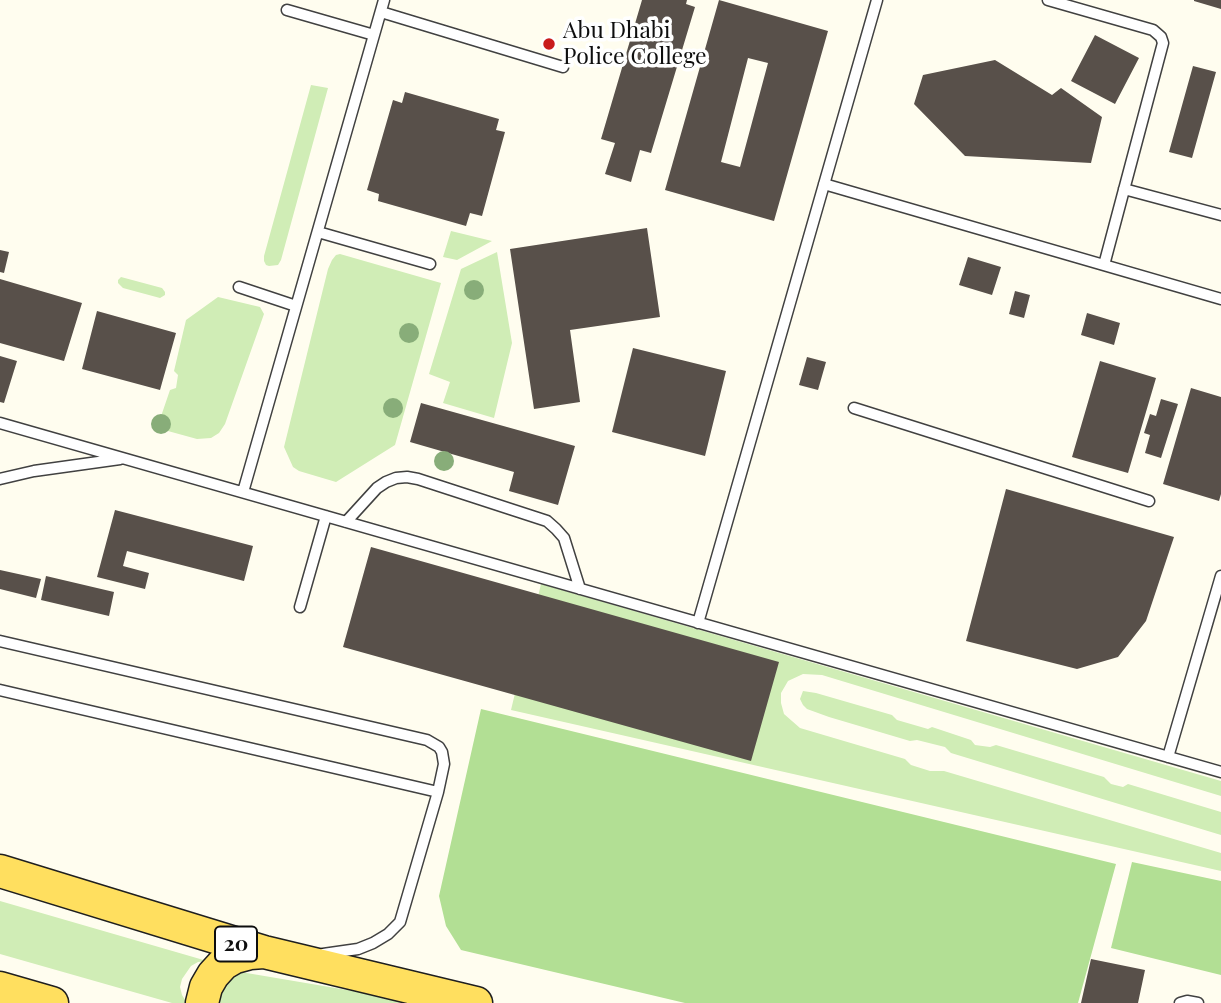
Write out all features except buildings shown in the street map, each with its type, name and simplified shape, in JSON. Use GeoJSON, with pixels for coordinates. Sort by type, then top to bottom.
{"type":"FeatureCollection","features":[{"type":"Feature","properties":{"kind":"main road","name":"20"},"geometry":{"type":"LineString","coordinates":[[0,871],[274,955],[476,1003]]}},
{"type":"Feature","properties":{"kind":"main road"},"geometry":{"type":"LineString","coordinates":[[202,1003],[206,987],[223,964],[250,953],[274,955]]}},
{"type":"Feature","properties":{"kind":"main road"},"geometry":{"type":"LineString","coordinates":[[0,988],[52,1003]]}},
{"type":"Feature","properties":{"kind":"lane"},"geometry":{"type":"LineString","coordinates":[[243,492],[384,0]]}},
{"type":"Feature","properties":{"kind":"lane"},"geometry":{"type":"LineString","coordinates":[[698,623],[877,0]]}},
{"type":"Feature","properties":{"kind":"lane"},"geometry":{"type":"LineString","coordinates":[[1048,0],[1153,30],[1161,37],[1163,48],[1104,265]]}},
{"type":"Feature","properties":{"kind":"lane"},"geometry":{"type":"LineString","coordinates":[[287,10],[374,35]]}},
{"type":"Feature","properties":{"kind":"lane"},"geometry":{"type":"LineString","coordinates":[[381,12],[563,67]]}},
{"type":"Feature","properties":{"kind":"lane"},"geometry":{"type":"LineString","coordinates":[[824,184],[1221,299]]}},
{"type":"Feature","properties":{"kind":"lane"},"geometry":{"type":"LineString","coordinates":[[1125,189],[1221,215]]}},
{"type":"Feature","properties":{"kind":"lane"},"geometry":{"type":"LineString","coordinates":[[318,232],[430,264]]}},
{"type":"Feature","properties":{"kind":"lane"},"geometry":{"type":"LineString","coordinates":[[239,287],[296,306]]}},
{"type":"Feature","properties":{"kind":"lane"},"geometry":{"type":"LineString","coordinates":[[854,408],[1149,501]]}},
{"type":"Feature","properties":{"kind":"lane"},"geometry":{"type":"LineString","coordinates":[[0,423],[1221,772]]}},
{"type":"Feature","properties":{"kind":"lane"},"geometry":{"type":"LineString","coordinates":[[0,480],[34,471],[125,458]]}},
{"type":"Feature","properties":{"kind":"lane"},"geometry":{"type":"LineString","coordinates":[[346,522],[377,488],[386,482],[407,477],[418,480],[547,521],[564,538],[580,589]]}},
{"type":"Feature","properties":{"kind":"lane"},"geometry":{"type":"LineString","coordinates":[[300,607],[326,516]]}},
{"type":"Feature","properties":{"kind":"lane"},"geometry":{"type":"LineString","coordinates":[[1168,757],[1221,576]]}},
{"type":"Feature","properties":{"kind":"lane"},"geometry":{"type":"LineString","coordinates":[[0,641],[428,740],[439,747],[444,758],[438,792],[400,922],[380,938],[358,949],[274,955]]}},
{"type":"Feature","properties":{"kind":"lane"},"geometry":{"type":"LineString","coordinates":[[0,690],[438,792]]}},
{"type":"Feature","properties":{"kind":"lane"},"geometry":{"type":"LineString","coordinates":[[1180,1003],[1198,1003]]}},
{"type":"Feature","properties":{"kind":"green space"},"geometry":{"type":"Polygon","coordinates":[[[311,85],[328,88],[281,260],[278,265],[269,266],[264,261],[264,256],[311,85]]]}},
{"type":"Feature","properties":{"kind":"green space"},"geometry":{"type":"Polygon","coordinates":[[[451,231],[492,241],[457,260],[443,257],[451,231]]]}},
{"type":"Feature","properties":{"kind":"green space"},"geometry":{"type":"Polygon","coordinates":[[[497,252],[512,343],[494,418],[443,403],[450,382],[429,374],[461,269],[497,252]]]}},
{"type":"Feature","properties":{"kind":"green space"},"geometry":{"type":"Polygon","coordinates":[[[336,255],[441,283],[395,445],[336,482],[293,467],[284,447],[328,269],[336,255]]]}},
{"type":"Feature","properties":{"kind":"green space"},"geometry":{"type":"Polygon","coordinates":[[[121,277],[162,288],[165,295],[160,298],[123,288],[118,283],[121,277]]]}},
{"type":"Feature","properties":{"kind":"green space"},"geometry":{"type":"Polygon","coordinates":[[[218,297],[260,307],[264,314],[225,424],[219,433],[211,438],[197,439],[157,428],[170,390],[176,388],[178,375],[174,371],[186,320],[218,297]]]}},
{"type":"Feature","properties":{"kind":"green space"},"geometry":{"type":"Polygon","coordinates":[[[541,584],[1221,781],[1221,796],[822,675],[803,674],[788,681],[781,693],[784,714],[800,728],[905,759],[911,765],[930,771],[944,771],[1221,853],[1221,871],[511,710],[541,584]]]}},
{"type":"Feature","properties":{"kind":"green space"},"geometry":{"type":"Polygon","coordinates":[[[803,691],[892,715],[897,720],[928,729],[932,727],[971,740],[975,745],[996,745],[1104,777],[1111,784],[1123,787],[1128,784],[1221,812],[1221,835],[951,753],[945,747],[917,740],[910,741],[829,717],[803,705],[800,699],[803,691]]]}},
{"type":"Feature","properties":{"kind":"green space"},"geometry":{"type":"Polygon","coordinates":[[[481,709],[1116,864],[1078,1003],[685,1003],[461,950],[446,926],[439,896],[481,709]]]}},
{"type":"Feature","properties":{"kind":"green space"},"geometry":{"type":"Polygon","coordinates":[[[1132,862],[1221,881],[1221,975],[1111,948],[1132,862]]]}},
{"type":"Feature","properties":{"kind":"green space"},"geometry":{"type":"Polygon","coordinates":[[[0,901],[207,961],[191,966],[182,979],[180,987],[187,1003],[172,1003],[0,954],[0,901]]]}},
{"type":"Feature","properties":{"kind":"green space"},"geometry":{"type":"Polygon","coordinates":[[[229,970],[424,1003],[221,1003],[218,1002],[211,981],[229,970]]]}},
{"type":"Feature","properties":{"kind":"place","name":"Abu Dhabi Police College"},"geometry":{"type":"Point","coordinates":[549,44]}}]}
